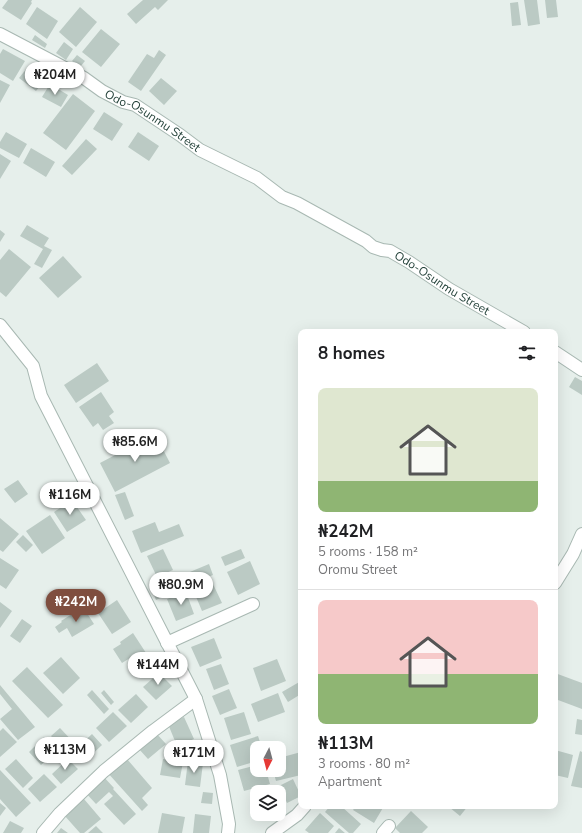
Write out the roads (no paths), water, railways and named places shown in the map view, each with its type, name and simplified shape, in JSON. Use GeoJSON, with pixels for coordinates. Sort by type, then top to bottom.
{"type":"FeatureCollection","features":[{"type":"Feature","properties":{"kind":"street","name":"Odo-Osunmu Street"},"geometry":{"type":"LineString","coordinates":[[0,34],[84,78],[102,91],[135,106],[180,135],[200,150],[257,178],[282,197],[297,203],[366,241],[373,247],[390,251],[449,289],[519,329]]}},
{"type":"Feature","properties":{"kind":"street"},"geometry":{"type":"LineString","coordinates":[[0,326],[33,366],[41,396],[196,699],[220,775],[229,824],[228,833]]}},
{"type":"Feature","properties":{"kind":"street"},"geometry":{"type":"LineString","coordinates":[[558,354],[582,370]]}},
{"type":"Feature","properties":{"kind":"street"},"geometry":{"type":"LineString","coordinates":[[558,578],[573,554],[582,534]]}},
{"type":"Feature","properties":{"kind":"street"},"geometry":{"type":"LineString","coordinates":[[167,643],[253,604]]}},
{"type":"Feature","properties":{"kind":"street"},"geometry":{"type":"LineString","coordinates":[[43,833],[60,813],[104,771],[153,731],[196,699]]}},
{"type":"Feature","properties":{"kind":"street"},"geometry":{"type":"LineString","coordinates":[[272,833],[297,815],[302,809]]}}]}
